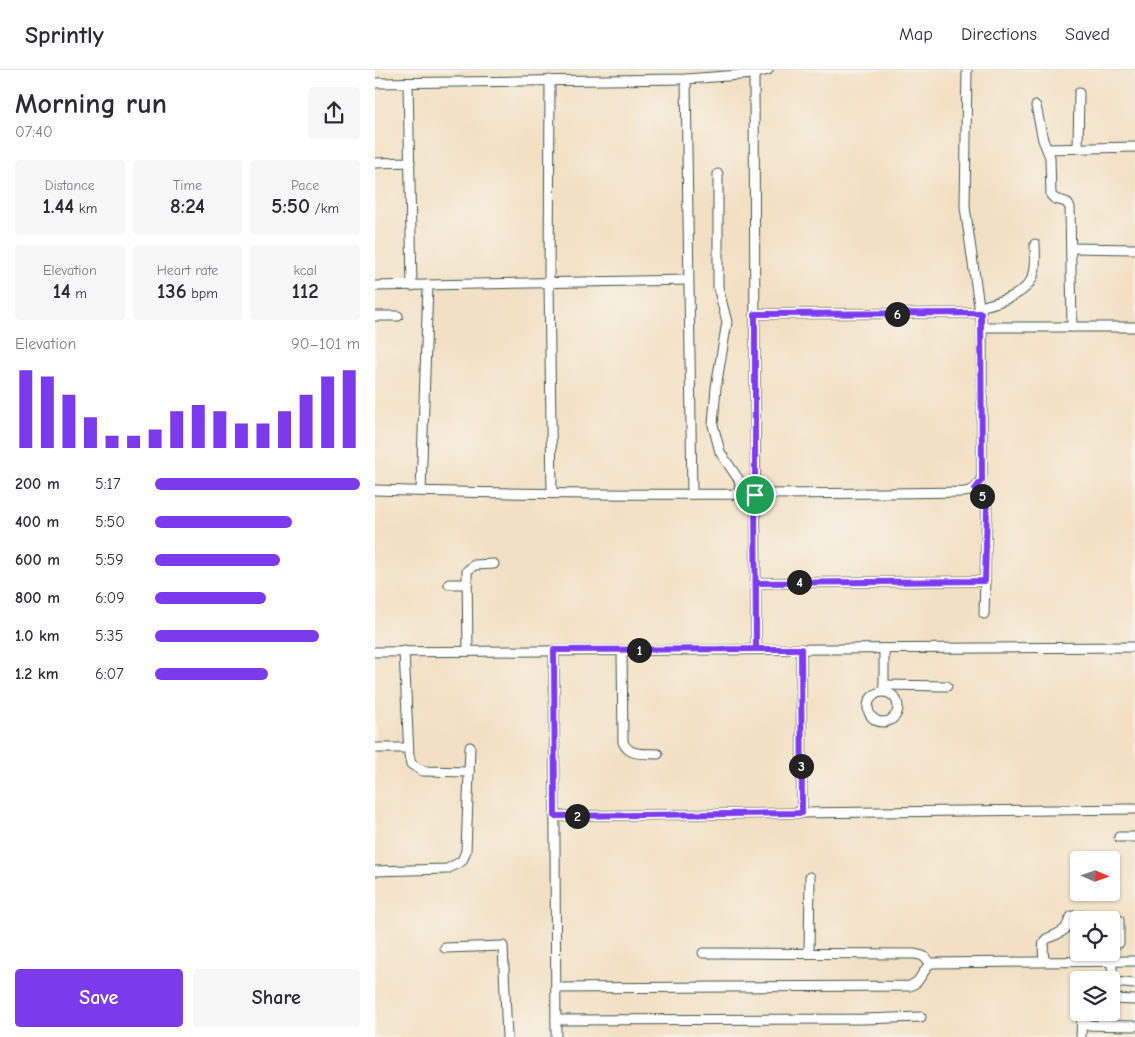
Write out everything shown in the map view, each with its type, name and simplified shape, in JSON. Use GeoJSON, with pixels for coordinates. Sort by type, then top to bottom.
{"type":"FeatureCollection","features":[{"type":"Feature","properties":{"kind":"lane"},"geometry":{"type":"LineString","coordinates":[[375,83],[686,79],[754,74],[768,70]]}},
{"type":"Feature","properties":{"kind":"lane"},"geometry":{"type":"LineString","coordinates":[[375,490],[755,495],[964,492],[975,489],[982,480],[982,327],[965,207],[967,70]]}},
{"type":"Feature","properties":{"kind":"lane"},"geometry":{"type":"LineString","coordinates":[[754,74],[756,649]]}},
{"type":"Feature","properties":{"kind":"lane"},"geometry":{"type":"LineString","coordinates":[[686,79],[693,494]]}},
{"type":"Feature","properties":{"kind":"lane"},"geometry":{"type":"LineString","coordinates":[[550,80],[549,283],[552,493]]}},
{"type":"Feature","properties":{"kind":"lane"},"geometry":{"type":"LineString","coordinates":[[409,83],[412,286]]}},
{"type":"Feature","properties":{"kind":"lane"},"geometry":{"type":"LineString","coordinates":[[1077,148],[1079,93]]}},
{"type":"Feature","properties":{"kind":"lane"},"geometry":{"type":"LineString","coordinates":[[1036,106],[1043,140],[1050,157],[1051,195],[1055,199],[1067,202],[1070,207],[1072,327]]}},
{"type":"Feature","properties":{"kind":"lane"},"geometry":{"type":"LineString","coordinates":[[1047,149],[1135,147]]}},
{"type":"Feature","properties":{"kind":"lane"},"geometry":{"type":"LineString","coordinates":[[375,163],[410,162]]}},
{"type":"Feature","properties":{"kind":"lane"},"geometry":{"type":"LineString","coordinates":[[718,174],[718,287],[727,322],[715,387],[713,424],[720,452],[739,480],[741,495]]}},
{"type":"Feature","properties":{"kind":"lane"},"geometry":{"type":"LineString","coordinates":[[755,314],[981,310],[1006,300],[1030,283],[1034,274],[1035,244]]}},
{"type":"Feature","properties":{"kind":"lane"},"geometry":{"type":"LineString","coordinates":[[1071,248],[1135,249]]}},
{"type":"Feature","properties":{"kind":"lane"},"geometry":{"type":"LineString","coordinates":[[375,286],[688,280]]}},
{"type":"Feature","properties":{"kind":"lane"},"geometry":{"type":"LineString","coordinates":[[421,491],[428,285]]}},
{"type":"Feature","properties":{"kind":"lane"},"geometry":{"type":"LineString","coordinates":[[375,316],[398,316]]}},
{"type":"Feature","properties":{"kind":"lane"},"geometry":{"type":"LineString","coordinates":[[982,327],[1135,327]]}},
{"type":"Feature","properties":{"kind":"lane"},"geometry":{"type":"LineString","coordinates":[[975,489],[985,500],[987,509],[984,614]]}},
{"type":"Feature","properties":{"kind":"lane"},"geometry":{"type":"LineString","coordinates":[[468,651],[467,584],[470,566],[494,564]]}},
{"type":"Feature","properties":{"kind":"lane"},"geometry":{"type":"LineString","coordinates":[[756,583],[985,581]]}},
{"type":"Feature","properties":{"kind":"lane"},"geometry":{"type":"LineString","coordinates":[[449,584],[467,584]]}},
{"type":"Feature","properties":{"kind":"lane"},"geometry":{"type":"LineString","coordinates":[[375,652],[1135,647]]}},
{"type":"Feature","properties":{"kind":"lane"},"geometry":{"type":"LineString","coordinates":[[801,649],[802,813]]}},
{"type":"Feature","properties":{"kind":"lane"},"geometry":{"type":"LineString","coordinates":[[884,649],[884,688],[947,686]]}},
{"type":"Feature","properties":{"kind":"lane"},"geometry":{"type":"LineString","coordinates":[[554,650],[556,1037]]}},
{"type":"Feature","properties":{"kind":"lane"},"geometry":{"type":"LineString","coordinates":[[622,650],[623,742],[625,748],[630,752],[658,754]]}},
{"type":"Feature","properties":{"kind":"lane"},"geometry":{"type":"LineString","coordinates":[[404,652],[409,760],[419,770],[469,772]]}},
{"type":"Feature","properties":{"kind":"lane"},"geometry":{"type":"LineString","coordinates":[[375,871],[447,869],[462,861],[466,851],[470,747]]}},
{"type":"Feature","properties":{"kind":"lane"},"geometry":{"type":"LineString","coordinates":[[375,748],[408,748]]}},
{"type":"Feature","properties":{"kind":"lane"},"geometry":{"type":"LineString","coordinates":[[555,816],[1135,809]]}},
{"type":"Feature","properties":{"kind":"lane"},"geometry":{"type":"LineString","coordinates":[[1119,836],[1135,836]]}},
{"type":"Feature","properties":{"kind":"lane"},"geometry":{"type":"LineString","coordinates":[[809,953],[810,877]]}},
{"type":"Feature","properties":{"kind":"lane"},"geometry":{"type":"LineString","coordinates":[[1044,961],[1042,945],[1047,938],[1064,930],[1070,920]]}},
{"type":"Feature","properties":{"kind":"lane"},"geometry":{"type":"LineString","coordinates":[[445,948],[503,946],[507,1037]]}},
{"type":"Feature","properties":{"kind":"lane"},"geometry":{"type":"LineString","coordinates":[[703,953],[915,954],[923,956],[930,963],[1070,961]]}},
{"type":"Feature","properties":{"kind":"lane"},"geometry":{"type":"LineString","coordinates":[[1120,960],[1135,960]]}},
{"type":"Feature","properties":{"kind":"lane"},"geometry":{"type":"LineString","coordinates":[[1111,961],[1114,982],[1135,984]]}},
{"type":"Feature","properties":{"kind":"lane"},"geometry":{"type":"LineString","coordinates":[[556,988],[910,986],[917,982],[930,963]]}},
{"type":"Feature","properties":{"kind":"lane"},"geometry":{"type":"LineString","coordinates":[[1120,999],[1135,1000]]}},
{"type":"Feature","properties":{"kind":"lane"},"geometry":{"type":"LineString","coordinates":[[556,1020],[864,1019],[921,1016]]}},
{"type":"Feature","properties":{"kind":"lane"},"geometry":{"type":"LineString","coordinates":[[1081,1037],[1082,1021]]}},
{"type":"Feature","properties":{"kind":"lane"},"geometry":{"type":"LineString","coordinates":[[1082,1025],[1135,1026]]}},
{"type":"Feature","properties":{"kind":"route"},"geometry":{"type":"LineString","coordinates":[[755,495],[755,314],[981,313],[983,334],[982,480],[975,489],[985,500],[987,509],[985,581],[756,583],[756,649],[801,649],[802,813],[555,816],[554,650],[756,649],[755,495]]}}]}
